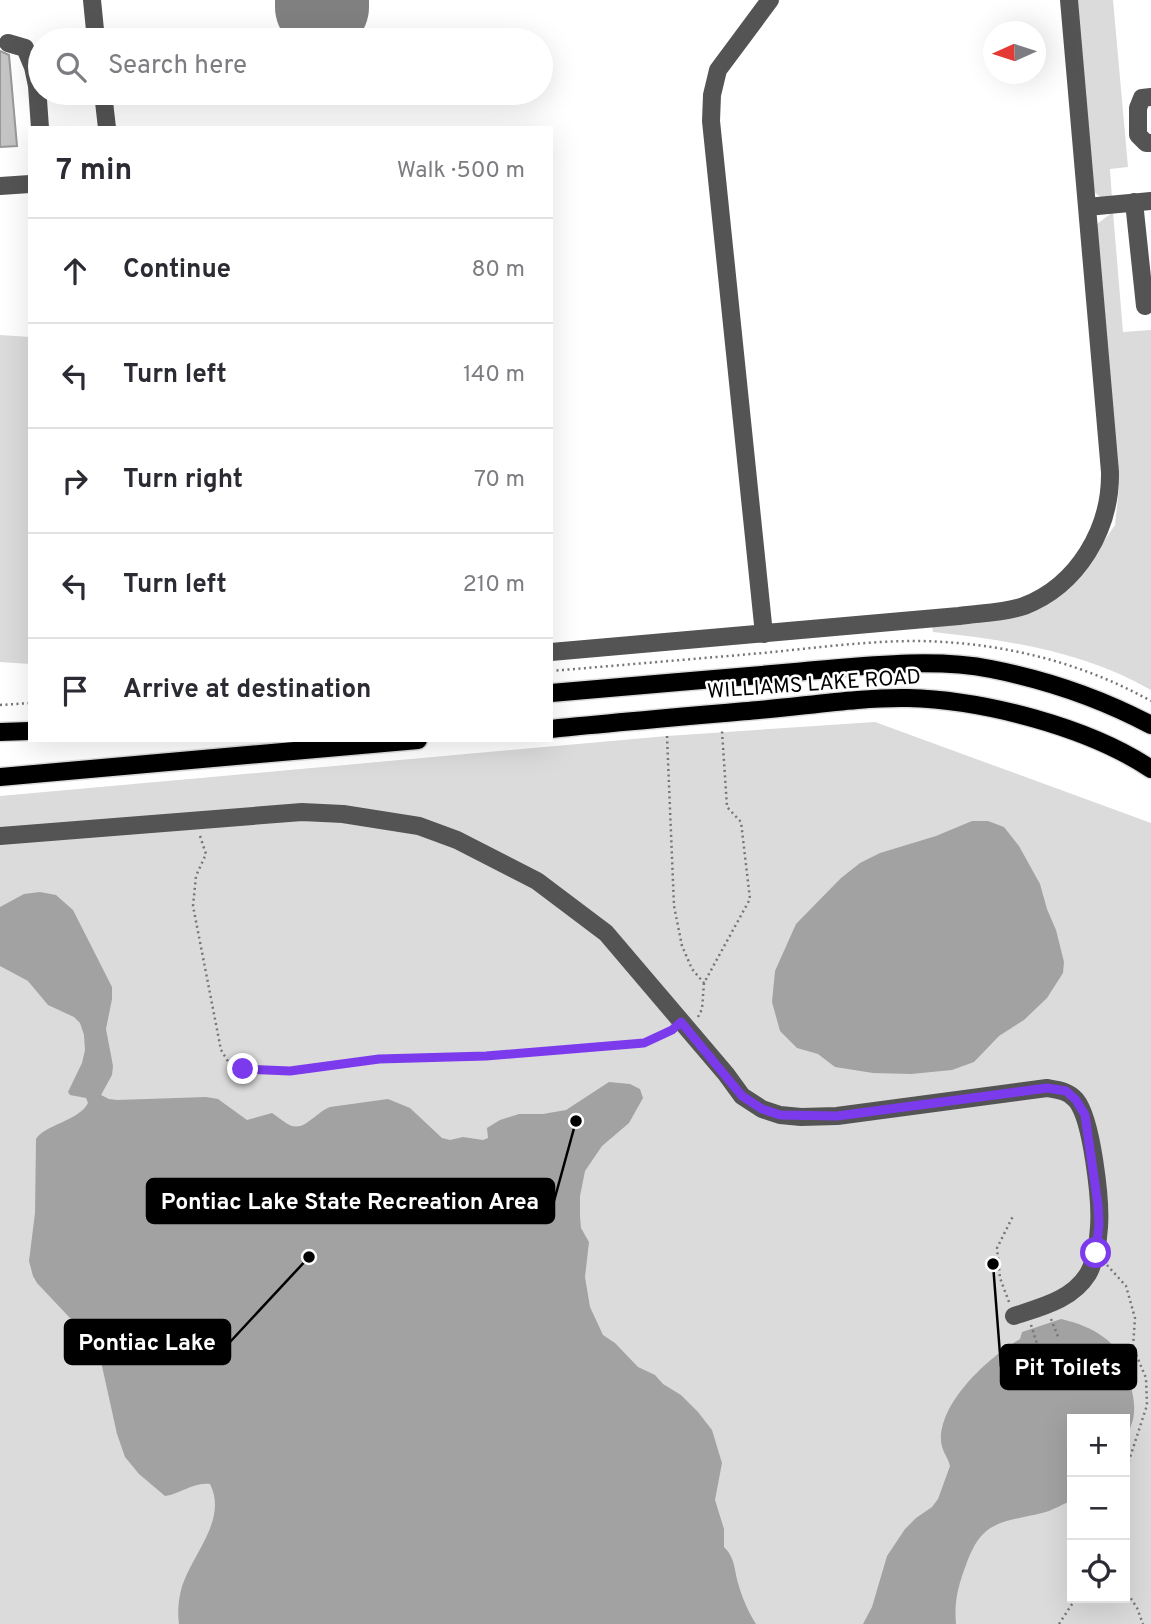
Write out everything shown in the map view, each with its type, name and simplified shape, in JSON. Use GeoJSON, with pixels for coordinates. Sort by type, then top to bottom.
{"type":"FeatureCollection","features":[{"type":"Feature","properties":{"kind":"main road","name":"WILLIAMS LAKE ROAD"},"geometry":{"type":"LineString","coordinates":[[553,693],[859,666],[923,664],[989,668],[1052,683],[1113,705],[1151,725]]}},
{"type":"Feature","properties":{"kind":"main road","name":"WILLIAMS LAKE ROAD"},"geometry":{"type":"LineString","coordinates":[[553,729],[906,698],[970,702],[1081,735],[1134,758],[1151,769]]}},
{"type":"Feature","properties":{"kind":"main road"},"geometry":{"type":"LineString","coordinates":[[0,732],[28,731]]}},
{"type":"Feature","properties":{"kind":"main road"},"geometry":{"type":"LineString","coordinates":[[0,777],[395,742]]}},
{"type":"Feature","properties":{"kind":"street"},"geometry":{"type":"LineString","coordinates":[[92,0],[95,28]]}},
{"type":"Feature","properties":{"kind":"street"},"geometry":{"type":"LineString","coordinates":[[764,634],[712,95],[718,70],[770,0]]}},
{"type":"Feature","properties":{"kind":"street"},"geometry":{"type":"LineString","coordinates":[[553,652],[959,616],[1021,607],[1053,590],[1075,571],[1085,558],[1103,518],[1111,488],[1069,0]]}},
{"type":"Feature","properties":{"kind":"street"},"geometry":{"type":"LineString","coordinates":[[8,43],[25,48],[28,56]]}},
{"type":"Feature","properties":{"kind":"street"},"geometry":{"type":"LineString","coordinates":[[1151,97],[1142,98],[1138,108],[1138,135],[1146,144],[1151,143]]}},
{"type":"Feature","properties":{"kind":"street"},"geometry":{"type":"LineString","coordinates":[[37,105],[40,126]]}},
{"type":"Feature","properties":{"kind":"street"},"geometry":{"type":"LineString","coordinates":[[104,105],[107,126]]}},
{"type":"Feature","properties":{"kind":"street"},"geometry":{"type":"LineString","coordinates":[[0,186],[28,184]]}},
{"type":"Feature","properties":{"kind":"street"},"geometry":{"type":"LineString","coordinates":[[1087,207],[1142,202],[1145,306]]}},
{"type":"Feature","properties":{"kind":"street"},"geometry":{"type":"LineString","coordinates":[[0,836],[269,813],[343,814],[419,826],[457,840],[537,881],[606,933],[742,1096],[762,1109],[780,1115],[837,1116],[1047,1088],[1066,1091],[1076,1100],[1085,1115],[1089,1133],[1099,1215],[1096,1253],[1088,1273],[1074,1291],[1035,1315]]}},
{"type":"Feature","properties":{"kind":"path"},"geometry":{"type":"LineString","coordinates":[[0,705],[28,703]]}},
{"type":"Feature","properties":{"kind":"path"},"geometry":{"type":"LineString","coordinates":[[196,819],[206,854],[196,876],[193,906],[221,1050],[229,1063],[243,1069],[290,1071],[379,1059],[486,1056],[644,1043],[672,1030],[686,1027],[702,1009],[704,983],[750,899],[741,822],[727,807],[722,731]]}},
{"type":"Feature","properties":{"kind":"path"},"geometry":{"type":"LineString","coordinates":[[667,736],[674,906],[682,946],[692,969],[704,983]]}},
{"type":"Feature","properties":{"kind":"path"},"geometry":{"type":"LineString","coordinates":[[1013,1216],[997,1248],[1000,1278],[1059,1339]]}},
{"type":"Feature","properties":{"kind":"path"},"geometry":{"type":"LineString","coordinates":[[1096,1253],[1126,1286],[1135,1318],[1133,1347],[1146,1378],[1147,1405],[1130,1458]]}},
{"type":"Feature","properties":{"kind":"path"},"geometry":{"type":"LineString","coordinates":[[1035,1315],[1038,1347]]}},
{"type":"Feature","properties":{"kind":"path"},"geometry":{"type":"LineString","coordinates":[[1130,1597],[1143,1624]]}},
{"type":"Feature","properties":{"kind":"path"},"geometry":{"type":"LineString","coordinates":[[1059,1624],[1073,1603]]}},
{"type":"Feature","properties":{"kind":"shaded area"},"geometry":{"type":"Polygon","coordinates":[[[1077,0],[1113,0],[1128,167],[1110,169],[1112,199],[1102,198],[1094,192],[1077,0]]]}},
{"type":"Feature","properties":{"kind":"shaded area"},"geometry":{"type":"Polygon","coordinates":[[[1113,212],[1123,332],[1151,330],[1151,690],[1100,666],[1073,657],[1018,644],[933,632],[931,618],[1044,601],[1086,567],[1115,525],[1119,487],[1097,224],[1113,212]]]}},
{"type":"Feature","properties":{"kind":"shaded area"},"geometry":{"type":"Polygon","coordinates":[[[0,335],[28,337],[28,664],[0,662],[0,335]]]}},
{"type":"Feature","properties":{"kind":"shaded area"},"geometry":{"type":"Polygon","coordinates":[[[875,722],[1151,823],[1151,1624],[0,1624],[0,796],[667,736],[875,722]]]}},
{"type":"Feature","properties":{"kind":"shaded area"},"geometry":{"type":"Polygon","coordinates":[[[972,821],[988,821],[1004,827],[1019,846],[1040,884],[1064,962],[1063,973],[1047,998],[1024,1020],[999,1036],[974,1062],[952,1070],[911,1074],[873,1073],[835,1067],[818,1054],[797,1048],[780,1031],[772,1002],[775,971],[796,924],[841,878],[860,863],[880,853],[936,836],[972,821]]]}},
{"type":"Feature","properties":{"kind":"shaded area"},"geometry":{"type":"Polygon","coordinates":[[[40,892],[56,895],[73,910],[112,987],[106,1029],[113,1066],[112,1075],[101,1095],[109,1099],[206,1097],[218,1099],[247,1120],[272,1113],[292,1126],[298,1126],[330,1107],[388,1099],[410,1108],[442,1138],[483,1140],[488,1138],[487,1128],[500,1120],[519,1114],[566,1110],[609,1082],[630,1084],[640,1089],[643,1098],[629,1123],[602,1146],[585,1171],[580,1196],[580,1216],[581,1228],[589,1242],[585,1277],[590,1307],[603,1335],[615,1343],[638,1367],[655,1375],[663,1384],[681,1395],[712,1430],[722,1463],[715,1500],[724,1529],[724,1547],[732,1559],[741,1594],[756,1624],[179,1624],[178,1608],[182,1586],[208,1534],[215,1509],[210,1484],[198,1485],[165,1496],[139,1474],[125,1457],[117,1434],[100,1357],[69,1317],[37,1283],[29,1261],[35,1213],[36,1139],[46,1130],[77,1114],[88,1103],[86,1098],[70,1095],[68,1092],[85,1050],[80,1023],[74,1017],[48,1005],[28,981],[0,966],[0,907],[24,894],[40,892]]]}},
{"type":"Feature","properties":{"kind":"shaded area"},"geometry":{"type":"Polygon","coordinates":[[[1061,1319],[1094,1331],[1112,1344],[1125,1363],[1131,1379],[1134,1410],[1130,1428],[1130,1414],[1067,1414],[1067,1503],[1046,1512],[1004,1522],[986,1531],[972,1550],[961,1580],[956,1601],[956,1624],[863,1624],[872,1607],[887,1556],[905,1529],[938,1499],[950,1466],[941,1444],[943,1425],[949,1410],[968,1382],[994,1357],[1020,1339],[1022,1332],[1061,1319]]]}},
{"type":"Feature","properties":{"kind":"building"},"geometry":{"type":"Polygon","coordinates":[[[0,51],[9,55],[17,146],[0,147],[0,51]]]}},
{"type":"Feature","properties":{"kind":"runway"},"geometry":{"type":"LineString","coordinates":[[322,0],[322,7]]}},
{"type":"Feature","properties":{"kind":"place","name":"Pontiac Lake State Recreation Area"},"geometry":{"type":"Point","coordinates":[576,1121]}},
{"type":"Feature","properties":{"kind":"place","name":"Pontiac Lake"},"geometry":{"type":"Point","coordinates":[309,1257]}},
{"type":"Feature","properties":{"kind":"place","name":"Pit Toilets"},"geometry":{"type":"Point","coordinates":[993,1264]}},
{"type":"Feature","properties":{"kind":"route"},"geometry":{"type":"LineString","coordinates":[[243,1069],[290,1071],[379,1059],[486,1056],[644,1043],[672,1030],[681,1022],[742,1096],[762,1109],[780,1115],[837,1116],[1047,1088],[1066,1091],[1076,1100],[1085,1115],[1089,1133],[1098,1205],[1096,1253]]}}]}
